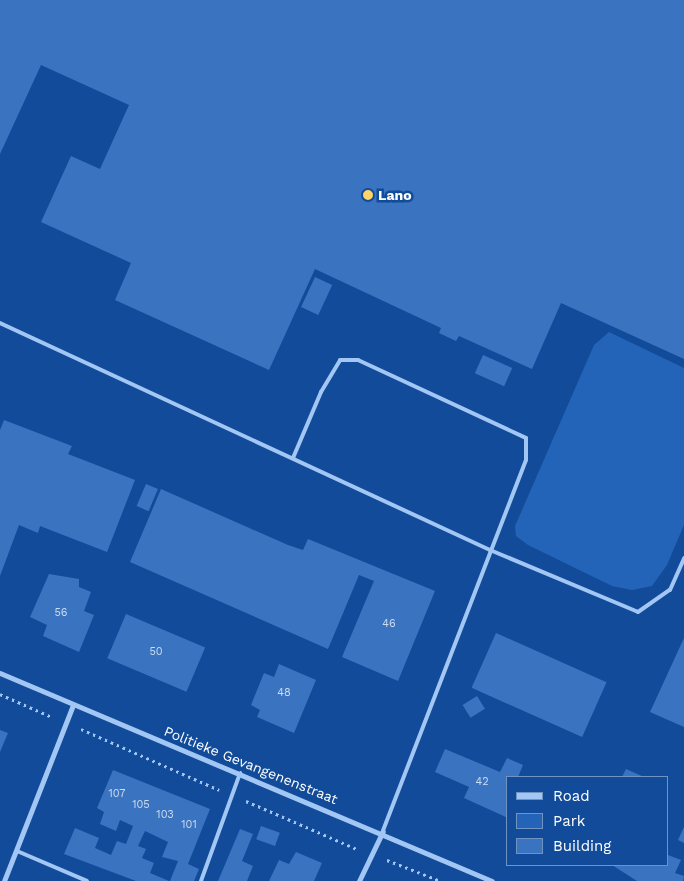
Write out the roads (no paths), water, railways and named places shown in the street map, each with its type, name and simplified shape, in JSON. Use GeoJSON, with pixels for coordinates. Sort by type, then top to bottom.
{"type":"FeatureCollection","features":[{"type":"Feature","properties":{"kind":"street","name":"Politieke Gevangenenstraat"},"geometry":{"type":"LineString","coordinates":[[0,673],[72,705],[383,831],[492,881]]}},
{"type":"Feature","properties":{"kind":"street"},"geometry":{"type":"LineString","coordinates":[[4,881],[72,705]]}},
{"type":"Feature","properties":{"kind":"street"},"geometry":{"type":"LineString","coordinates":[[359,881],[383,831]]}},
{"type":"Feature","properties":{"kind":"lane"},"geometry":{"type":"LineString","coordinates":[[0,323],[490,550],[638,612],[670,590],[684,558]]}},
{"type":"Feature","properties":{"kind":"lane"},"geometry":{"type":"LineString","coordinates":[[293,458],[321,392],[340,360],[358,360],[526,438],[526,460],[383,831]]}},
{"type":"Feature","properties":{"kind":"lane"},"geometry":{"type":"LineString","coordinates":[[201,881],[240,773]]}},
{"type":"Feature","properties":{"kind":"lane"},"geometry":{"type":"LineString","coordinates":[[17,851],[87,881]]}},
{"type":"Feature","properties":{"kind":"place","name":"Lano"},"geometry":{"type":"Point","coordinates":[368,195]}}]}
